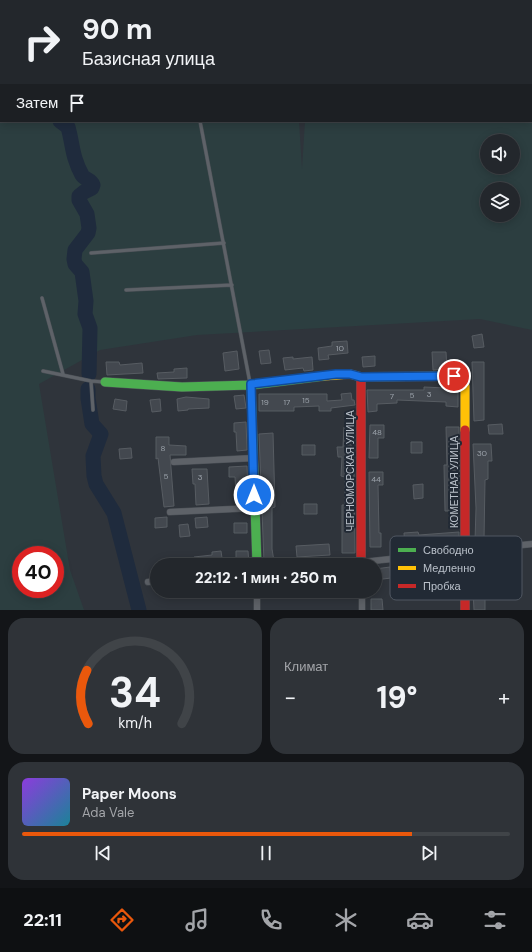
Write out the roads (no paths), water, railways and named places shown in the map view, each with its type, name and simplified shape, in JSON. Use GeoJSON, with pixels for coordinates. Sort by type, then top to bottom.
{"type":"FeatureCollection","features":[{"type":"Feature","properties":{"kind":"street"},"geometry":{"type":"LineString","coordinates":[[105,382],[182,387],[251,384],[336,374],[350,374],[361,377]]}},
{"type":"Feature","properties":{"kind":"street","name":"КОМЕТНАЯ УЛИЦА"},"geometry":{"type":"LineString","coordinates":[[361,377],[454,376],[461,379],[465,386],[466,536]]}},
{"type":"Feature","properties":{"kind":"street","name":"ЧЕРНОМОРСКАЯ УЛИЦА"},"geometry":{"type":"LineString","coordinates":[[361,377],[361,558]]}},
{"type":"Feature","properties":{"kind":"street"},"geometry":{"type":"LineString","coordinates":[[251,384],[257,558]]}},
{"type":"Feature","properties":{"kind":"street"},"geometry":{"type":"LineString","coordinates":[[174,462],[254,458]]}},
{"type":"Feature","properties":{"kind":"street"},"geometry":{"type":"LineString","coordinates":[[170,512],[254,508]]}},
{"type":"Feature","properties":{"kind":"street"},"geometry":{"type":"LineString","coordinates":[[522,545],[532,544]]}},
{"type":"Feature","properties":{"kind":"street"},"geometry":{"type":"LineString","coordinates":[[257,598],[257,610]]}},
{"type":"Feature","properties":{"kind":"street"},"geometry":{"type":"LineString","coordinates":[[362,598],[362,610]]}},
{"type":"Feature","properties":{"kind":"street","name":"КОМЕТНАЯ УЛИЦА"},"geometry":{"type":"LineString","coordinates":[[465,600],[465,610]]}},
{"type":"Feature","properties":{"kind":"lane"},"geometry":{"type":"LineString","coordinates":[[200,122],[251,384]]}},
{"type":"Feature","properties":{"kind":"lane"},"geometry":{"type":"LineString","coordinates":[[92,253],[224,243]]}},
{"type":"Feature","properties":{"kind":"lane"},"geometry":{"type":"LineString","coordinates":[[126,290],[232,284]]}},
{"type":"Feature","properties":{"kind":"lane"},"geometry":{"type":"LineString","coordinates":[[42,298],[63,374]]}},
{"type":"Feature","properties":{"kind":"lane"},"geometry":{"type":"LineString","coordinates":[[43,371],[91,381],[105,382]]}},
{"type":"Feature","properties":{"kind":"lane"},"geometry":{"type":"LineString","coordinates":[[91,381],[93,410]]}},
{"type":"Feature","properties":{"kind":"waterway"},"geometry":{"type":"LineString","coordinates":[[61,122],[68,127],[74,157],[82,175],[93,185],[92,188],[79,196],[79,200],[87,214],[89,228],[88,233],[75,250],[74,259],[75,264],[82,272],[86,301],[85,314],[90,328],[89,374]]}},
{"type":"Feature","properties":{"kind":"waterway"},"geometry":{"type":"LineString","coordinates":[[88,389],[92,424],[101,434],[93,456],[94,476],[96,484],[114,513],[139,610]]}}]}
